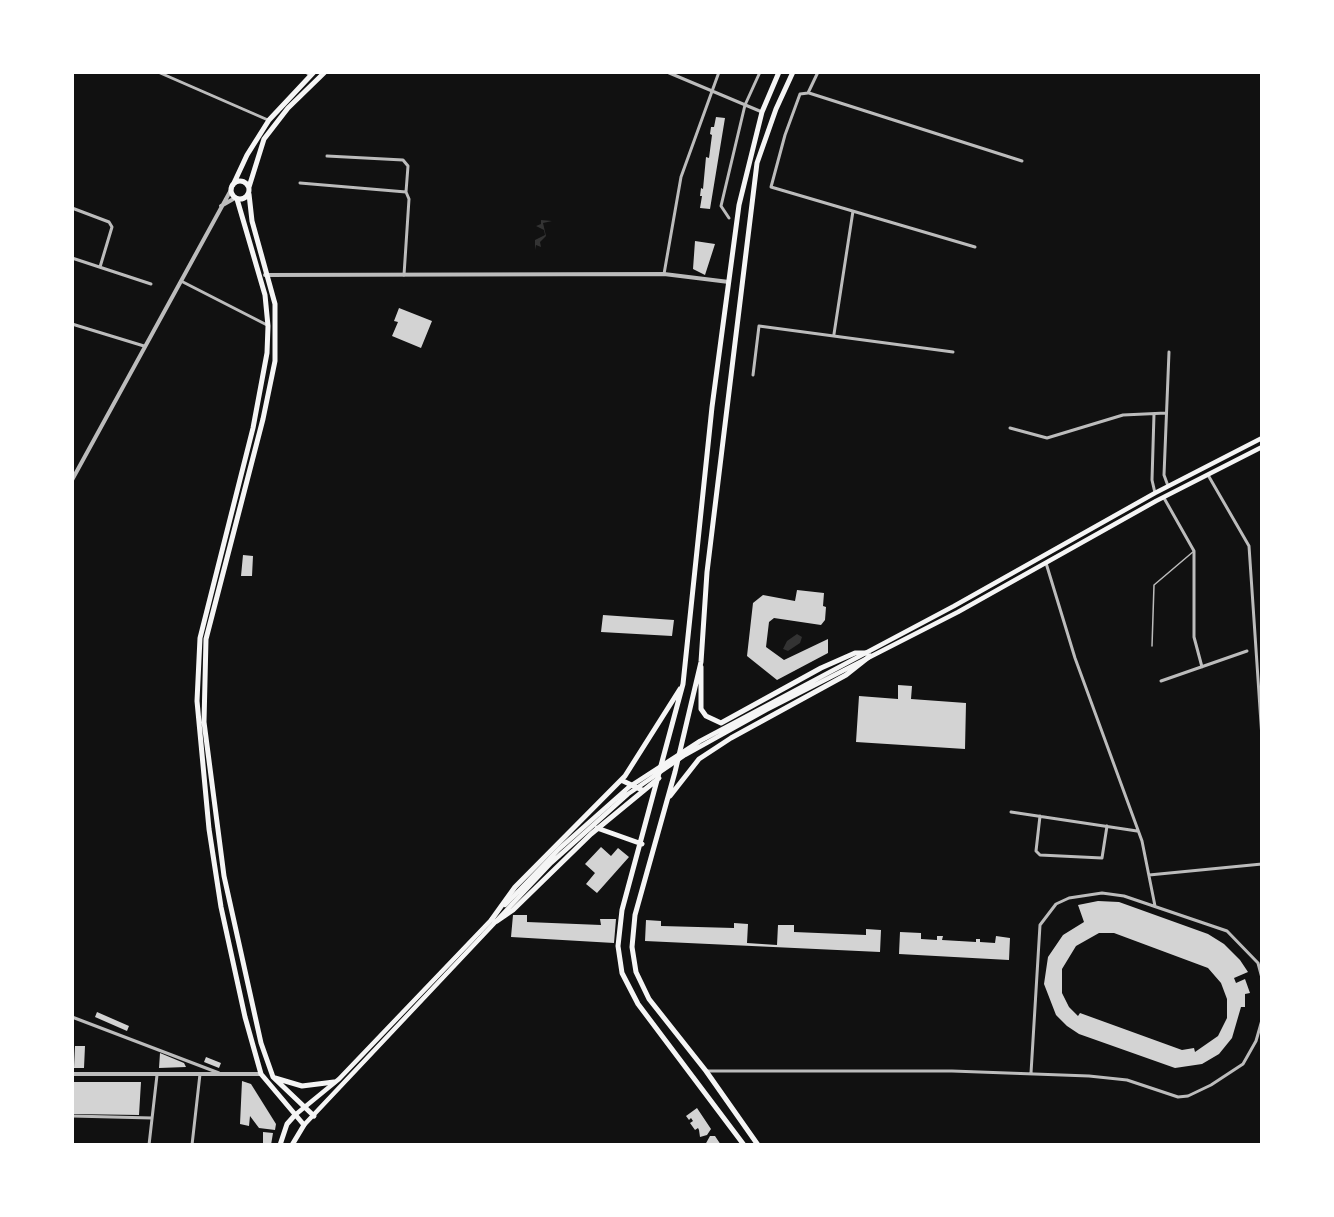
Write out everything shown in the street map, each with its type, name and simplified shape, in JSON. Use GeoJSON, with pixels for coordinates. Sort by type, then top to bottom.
{"type":"FeatureCollection","features":[{"type":"Feature","properties":{"kind":"main road"},"geometry":{"type":"LineString","coordinates":[[236,198],[245,198],[249,190],[264,139],[288,108],[325,72]]}},
{"type":"Feature","properties":{"kind":"main road"},"geometry":{"type":"LineString","coordinates":[[744,1145],[638,1004],[622,974],[618,946],[622,910],[660,778],[683,684],[712,406],[739,205],[762,112],[779,72]]}},
{"type":"Feature","properties":{"kind":"main road"},"geometry":{"type":"LineString","coordinates":[[793,72],[776,109],[758,163],[707,572],[701,662],[701,709],[706,716],[721,723],[821,668],[855,654],[868,654]]}},
{"type":"Feature","properties":{"kind":"main road"},"geometry":{"type":"LineString","coordinates":[[304,1125],[261,1074],[245,1017],[221,907],[209,830],[197,701],[200,638],[262,387],[268,326],[260,275],[232,187],[247,155],[269,120],[310,73]]}},
{"type":"Feature","properties":{"kind":"main road"},"geometry":{"type":"LineString","coordinates":[[232,187],[240,181],[249,190],[255,233],[275,304],[275,361],[263,419],[206,639],[203,711],[207,763],[230,907],[261,1043],[273,1077],[314,1116]]}},
{"type":"Feature","properties":{"kind":"main road"},"geometry":{"type":"LineString","coordinates":[[666,803],[699,759],[731,738],[846,675],[868,654],[1155,493],[1262,438]]}},
{"type":"Feature","properties":{"kind":"main road"},"geometry":{"type":"LineString","coordinates":[[292,1145],[304,1125],[559,849],[629,787],[700,741],[1046,564],[1164,497],[1262,447]]}},
{"type":"Feature","properties":{"kind":"main road"},"geometry":{"type":"LineString","coordinates":[[701,662],[635,915],[632,947],[636,972],[649,999],[706,1071],[758,1145]]}},
{"type":"Feature","properties":{"kind":"main road"},"geometry":{"type":"LineString","coordinates":[[280,1145],[287,1124],[295,1115],[334,1082],[494,920],[515,887],[621,780],[660,724],[683,684]]}},
{"type":"Feature","properties":{"kind":"main road"},"geometry":{"type":"LineString","coordinates":[[494,920],[513,910],[597,828],[660,778]]}},
{"type":"Feature","properties":{"kind":"main road"},"geometry":{"type":"LineString","coordinates":[[621,780],[642,790]]}},
{"type":"Feature","properties":{"kind":"main road"},"geometry":{"type":"LineString","coordinates":[[597,828],[642,844]]}},
{"type":"Feature","properties":{"kind":"main road"},"geometry":{"type":"LineString","coordinates":[[273,1077],[302,1086],[334,1082]]}},
{"type":"Feature","properties":{"kind":"street"},"geometry":{"type":"LineString","coordinates":[[158,72],[269,120]]}},
{"type":"Feature","properties":{"kind":"street"},"geometry":{"type":"LineString","coordinates":[[667,72],[762,112]]}},
{"type":"Feature","properties":{"kind":"street"},"geometry":{"type":"LineString","coordinates":[[664,274],[681,177],[719,72]]}},
{"type":"Feature","properties":{"kind":"street"},"geometry":{"type":"LineString","coordinates":[[729,218],[721,206],[745,105],[760,72]]}},
{"type":"Feature","properties":{"kind":"street"},"geometry":{"type":"LineString","coordinates":[[808,93],[818,72]]}},
{"type":"Feature","properties":{"kind":"street"},"geometry":{"type":"LineString","coordinates":[[975,247],[771,187],[785,135],[800,94],[808,93],[1022,161]]}},
{"type":"Feature","properties":{"kind":"street"},"geometry":{"type":"LineString","coordinates":[[327,156],[403,160],[408,166],[406,192],[409,199],[404,275]]}},
{"type":"Feature","properties":{"kind":"street"},"geometry":{"type":"LineString","coordinates":[[300,183],[406,192]]}},
{"type":"Feature","properties":{"kind":"street"},"geometry":{"type":"LineString","coordinates":[[72,480],[232,187]]}},
{"type":"Feature","properties":{"kind":"street"},"geometry":{"type":"LineString","coordinates":[[220,206],[236,198]]}},
{"type":"Feature","properties":{"kind":"street"},"geometry":{"type":"LineString","coordinates":[[72,208],[109,222],[112,227],[100,267]]}},
{"type":"Feature","properties":{"kind":"street"},"geometry":{"type":"LineString","coordinates":[[834,334],[854,211]]}},
{"type":"Feature","properties":{"kind":"street"},"geometry":{"type":"LineString","coordinates":[[72,258],[151,284]]}},
{"type":"Feature","properties":{"kind":"street"},"geometry":{"type":"LineString","coordinates":[[260,275],[664,274],[729,282]]}},
{"type":"Feature","properties":{"kind":"street"},"geometry":{"type":"LineString","coordinates":[[181,280],[268,326]]}},
{"type":"Feature","properties":{"kind":"street"},"geometry":{"type":"LineString","coordinates":[[72,324],[144,346]]}},
{"type":"Feature","properties":{"kind":"street"},"geometry":{"type":"LineString","coordinates":[[753,375],[759,326],[834,334],[953,352]]}},
{"type":"Feature","properties":{"kind":"street"},"geometry":{"type":"LineString","coordinates":[[1168,486],[1164,475],[1169,352]]}},
{"type":"Feature","properties":{"kind":"street"},"geometry":{"type":"LineString","coordinates":[[1154,413],[1152,480],[1155,493]]}},
{"type":"Feature","properties":{"kind":"street"},"geometry":{"type":"LineString","coordinates":[[1010,428],[1047,438],[1115,417],[1166,413]]}},
{"type":"Feature","properties":{"kind":"street"},"geometry":{"type":"LineString","coordinates":[[1208,474],[1248,546],[1262,738]]}},
{"type":"Feature","properties":{"kind":"street"},"geometry":{"type":"LineString","coordinates":[[1164,497],[1194,551],[1194,637],[1202,667]]}},
{"type":"Feature","properties":{"kind":"street"},"geometry":{"type":"LineString","coordinates":[[1046,564],[1076,658],[1137,831],[1155,906]]}},
{"type":"Feature","properties":{"kind":"street"},"geometry":{"type":"LineString","coordinates":[[1161,681],[1247,651]]}},
{"type":"Feature","properties":{"kind":"street"},"geometry":{"type":"LineString","coordinates":[[1011,812],[1137,831]]}},
{"type":"Feature","properties":{"kind":"street"},"geometry":{"type":"LineString","coordinates":[[1040,816],[1036,851],[1040,855],[1102,858],[1107,826]]}},
{"type":"Feature","properties":{"kind":"street"},"geometry":{"type":"LineString","coordinates":[[1149,875],[1262,864]]}},
{"type":"Feature","properties":{"kind":"street"},"geometry":{"type":"LineString","coordinates":[[1031,1072],[1040,925],[1056,904],[1069,898],[1102,893],[1124,896],[1227,931],[1258,963],[1262,978]]}},
{"type":"Feature","properties":{"kind":"street"},"geometry":{"type":"LineString","coordinates":[[72,1017],[221,1074]]}},
{"type":"Feature","properties":{"kind":"street"},"geometry":{"type":"LineString","coordinates":[[706,1071],[1031,1072],[1127,1080],[1168,1095],[1188,1096],[1225,1077],[1243,1064],[1256,1041],[1262,1020]]}},
{"type":"Feature","properties":{"kind":"street"},"geometry":{"type":"LineString","coordinates":[[72,1074],[261,1074]]}},
{"type":"Feature","properties":{"kind":"street"},"geometry":{"type":"LineString","coordinates":[[192,1145],[200,1074]]}},
{"type":"Feature","properties":{"kind":"street"},"geometry":{"type":"LineString","coordinates":[[149,1145],[157,1075]]}},
{"type":"Feature","properties":{"kind":"street"},"geometry":{"type":"LineString","coordinates":[[72,1116],[152,1118]]}},
{"type":"Feature","properties":{"kind":"lane"},"geometry":{"type":"LineString","coordinates":[[1152,646],[1154,585],[1194,551]]}},
{"type":"Feature","properties":{"kind":"shaded area"},"geometry":{"type":"Polygon","coordinates":[[[541,220],[552,221],[543,223],[546,236],[540,242],[541,247],[536,245],[535,250],[535,240],[545,235],[544,230],[536,226],[541,224],[541,220]]]}},
{"type":"Feature","properties":{"kind":"shaded area"},"geometry":{"type":"Polygon","coordinates":[[[797,634],[802,637],[800,643],[788,651],[783,649],[787,641],[797,634]]]}},
{"type":"Feature","properties":{"kind":"building"},"geometry":{"type":"Polygon","coordinates":[[[716,117],[725,118],[710,209],[700,208],[706,157],[709,158],[711,127],[714,127],[716,117]]]}},
{"type":"Feature","properties":{"kind":"building"},"geometry":{"type":"Polygon","coordinates":[[[695,241],[715,244],[705,275],[693,269],[695,241]]]}},
{"type":"Feature","properties":{"kind":"building"},"geometry":{"type":"Polygon","coordinates":[[[399,308],[432,321],[421,348],[392,336],[398,322],[394,321],[399,308]]]}},
{"type":"Feature","properties":{"kind":"building"},"geometry":{"type":"Polygon","coordinates":[[[243,555],[253,556],[252,576],[241,576],[243,555]]]}},
{"type":"Feature","properties":{"kind":"building"},"geometry":{"type":"Polygon","coordinates":[[[797,590],[824,593],[825,620],[821,625],[774,618],[769,622],[766,647],[784,660],[828,639],[828,653],[777,680],[747,656],[753,603],[763,595],[795,601],[797,590]]]}},
{"type":"Feature","properties":{"kind":"building"},"geometry":{"type":"Polygon","coordinates":[[[603,615],[674,620],[672,636],[601,632],[603,615]]]}},
{"type":"Feature","properties":{"kind":"building"},"geometry":{"type":"Polygon","coordinates":[[[898,685],[912,686],[911,699],[966,703],[965,749],[856,742],[859,696],[898,699],[898,685]]]}},
{"type":"Feature","properties":{"kind":"building"},"geometry":{"type":"Polygon","coordinates":[[[601,847],[611,856],[618,848],[629,857],[597,893],[586,884],[595,873],[585,864],[601,847]]]}},
{"type":"Feature","properties":{"kind":"building"},"geometry":{"type":"Polygon","coordinates":[[[1098,901],[1119,902],[1208,934],[1224,944],[1240,960],[1248,972],[1234,978],[1236,983],[1245,979],[1250,993],[1245,994],[1245,1007],[1241,1007],[1232,1038],[1219,1054],[1202,1064],[1175,1068],[1079,1034],[1056,1015],[1044,984],[1048,957],[1063,935],[1084,922],[1078,905],[1098,901]],[[1099,933],[1076,946],[1062,969],[1062,993],[1069,1007],[1078,1016],[1080,1013],[1182,1050],[1194,1048],[1195,1052],[1218,1036],[1227,1018],[1227,999],[1221,983],[1208,968],[1114,933],[1099,933]]]}},
{"type":"Feature","properties":{"kind":"building"},"geometry":{"type":"Polygon","coordinates":[[[513,915],[527,915],[527,922],[601,925],[600,919],[616,919],[614,943],[511,937],[513,915]]]}},
{"type":"Feature","properties":{"kind":"building"},"geometry":{"type":"Polygon","coordinates":[[[646,920],[661,921],[661,926],[734,928],[734,923],[748,924],[747,943],[777,945],[778,925],[794,925],[794,932],[866,935],[866,929],[881,930],[880,952],[645,941],[646,920]]]}},
{"type":"Feature","properties":{"kind":"building"},"geometry":{"type":"Polygon","coordinates":[[[900,932],[921,933],[921,939],[937,940],[937,936],[943,936],[942,940],[976,942],[976,939],[980,939],[980,942],[995,943],[996,936],[1010,938],[1009,960],[899,954],[900,932]]]}},
{"type":"Feature","properties":{"kind":"building"},"geometry":{"type":"Polygon","coordinates":[[[97,1012],[129,1026],[127,1031],[95,1017],[97,1012]]]}},
{"type":"Feature","properties":{"kind":"building"},"geometry":{"type":"Polygon","coordinates":[[[75,1046],[85,1046],[84,1068],[74,1068],[75,1046]]]}},
{"type":"Feature","properties":{"kind":"building"},"geometry":{"type":"Polygon","coordinates":[[[160,1053],[184,1063],[186,1067],[159,1068],[160,1053]]]}},
{"type":"Feature","properties":{"kind":"building"},"geometry":{"type":"Polygon","coordinates":[[[206,1057],[221,1063],[219,1068],[204,1062],[206,1057]]]}},
{"type":"Feature","properties":{"kind":"building"},"geometry":{"type":"Polygon","coordinates":[[[242,1081],[251,1084],[276,1124],[275,1130],[259,1128],[250,1116],[249,1126],[240,1124],[242,1081]]]}},
{"type":"Feature","properties":{"kind":"building"},"geometry":{"type":"Polygon","coordinates":[[[72,1082],[141,1082],[139,1115],[72,1114],[72,1082]]]}},
{"type":"Feature","properties":{"kind":"building"},"geometry":{"type":"Polygon","coordinates":[[[697,1108],[711,1129],[707,1135],[700,1137],[698,1128],[695,1130],[690,1123],[693,1121],[686,1116],[697,1108]]]}},
{"type":"Feature","properties":{"kind":"building"},"geometry":{"type":"Polygon","coordinates":[[[263,1132],[273,1133],[271,1145],[263,1145],[263,1132]]]}},
{"type":"Feature","properties":{"kind":"building"},"geometry":{"type":"Polygon","coordinates":[[[710,1136],[715,1136],[721,1145],[705,1145],[710,1136]]]}}]}
